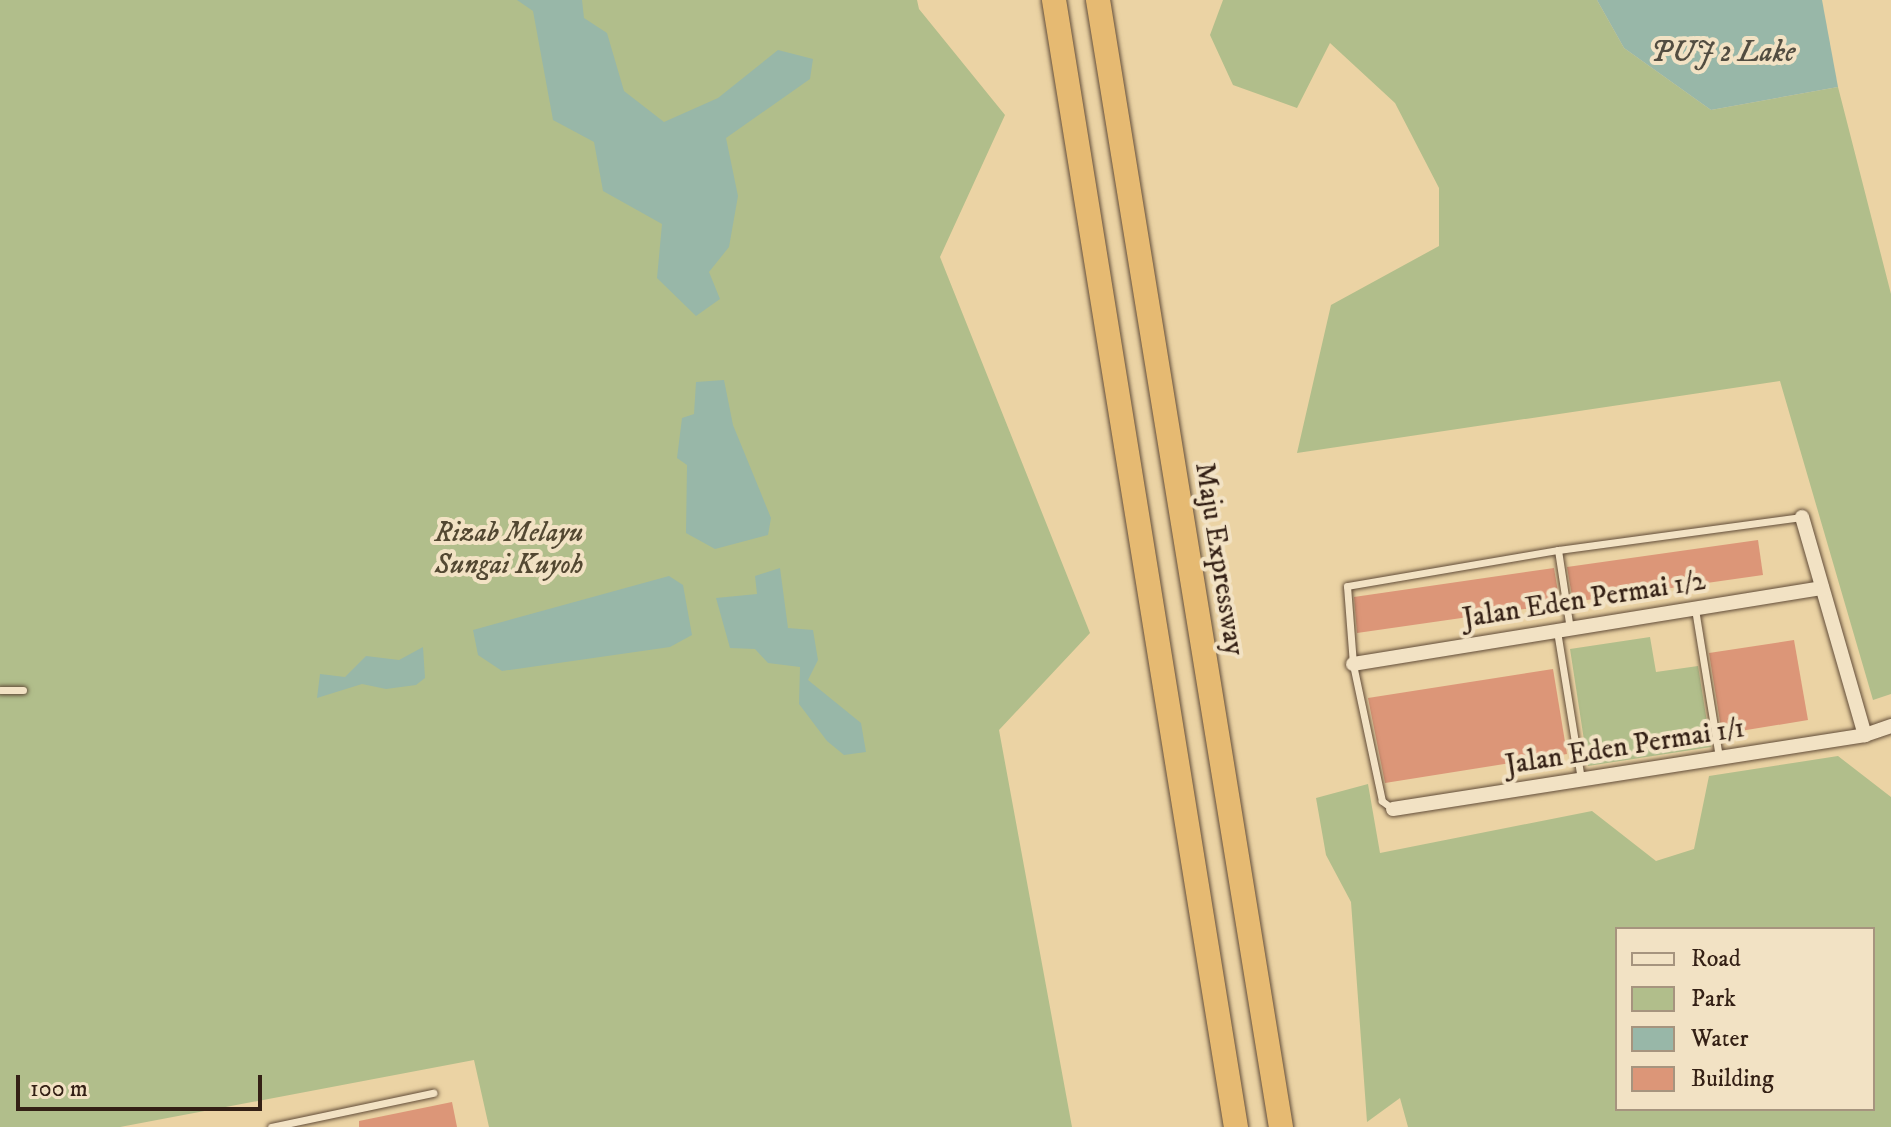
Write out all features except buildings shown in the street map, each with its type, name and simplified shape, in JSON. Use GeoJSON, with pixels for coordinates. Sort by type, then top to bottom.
{"type":"FeatureCollection","features":[{"type":"Feature","properties":{"kind":"highway"},"geometry":{"type":"LineString","coordinates":[[1054,0],[1236,1127]]}},
{"type":"Feature","properties":{"kind":"highway","name":"Maju Expressway"},"geometry":{"type":"LineString","coordinates":[[1098,0],[1281,1127]]}},
{"type":"Feature","properties":{"kind":"street"},"geometry":{"type":"LineString","coordinates":[[1802,517],[1865,735]]}},
{"type":"Feature","properties":{"kind":"street","name":"Jalan Eden Permai 1/2"},"geometry":{"type":"LineString","coordinates":[[1353,664],[1822,588]]}},
{"type":"Feature","properties":{"kind":"street","name":"Jalan Eden Permai 1/1"},"geometry":{"type":"LineString","coordinates":[[1393,809],[1865,735],[1891,726]]}},
{"type":"Feature","properties":{"kind":"lane"},"geometry":{"type":"LineString","coordinates":[[1393,809],[1382,801],[1353,664],[1344,593],[1351,583],[1558,550],[1802,517]]}},
{"type":"Feature","properties":{"kind":"lane"},"geometry":{"type":"LineString","coordinates":[[1558,550],[1581,780]]}},
{"type":"Feature","properties":{"kind":"lane"},"geometry":{"type":"LineString","coordinates":[[1695,609],[1719,758]]}},
{"type":"Feature","properties":{"kind":"lane"},"geometry":{"type":"LineString","coordinates":[[0,690],[23,690]]}},
{"type":"Feature","properties":{"kind":"lane"},"geometry":{"type":"LineString","coordinates":[[271,1127],[433,1093]]}},
{"type":"Feature","properties":{"kind":"green space","name":"Rizab Melayu Sungai Kuyoh"},"geometry":{"type":"Polygon","coordinates":[[[0,0],[917,0],[919,9],[1005,115],[940,257],[1090,633],[999,730],[1072,1127],[489,1127],[474,1060],[120,1127],[0,1127],[0,0]]]}},
{"type":"Feature","properties":{"kind":"green space"},"geometry":{"type":"Polygon","coordinates":[[[1223,0],[1597,0],[1624,48],[1711,110],[1838,87],[1891,294],[1891,694],[1873,700],[1780,381],[1297,453],[1331,305],[1439,246],[1439,188],[1395,103],[1330,43],[1297,108],[1233,85],[1210,35],[1223,0]]]}},
{"type":"Feature","properties":{"kind":"green space"},"geometry":{"type":"Polygon","coordinates":[[[1650,637],[1656,672],[1698,666],[1711,747],[1588,766],[1570,649],[1650,637]]]}},
{"type":"Feature","properties":{"kind":"green space"},"geometry":{"type":"Polygon","coordinates":[[[1838,756],[1891,797],[1891,1127],[1408,1127],[1400,1098],[1367,1122],[1351,902],[1326,855],[1316,798],[1368,784],[1380,853],[1592,811],[1656,861],[1694,849],[1709,776],[1838,756]]]}},
{"type":"Feature","properties":{"kind":"water"},"geometry":{"type":"Polygon","coordinates":[[[517,0],[582,0],[584,18],[607,33],[624,91],[664,122],[718,98],[778,50],[813,59],[810,79],[726,138],[738,196],[729,247],[709,272],[720,299],[696,316],[657,278],[662,224],[603,191],[594,142],[553,120],[533,11],[517,0]]]}},
{"type":"Feature","properties":{"kind":"water","name":"PUJ 2 Lake"},"geometry":{"type":"Polygon","coordinates":[[[1597,0],[1822,0],[1838,87],[1711,110],[1624,48],[1597,0]]]}},
{"type":"Feature","properties":{"kind":"water"},"geometry":{"type":"Polygon","coordinates":[[[724,380],[733,425],[771,518],[768,535],[715,549],[686,533],[687,465],[677,458],[682,418],[694,414],[696,382],[724,380]]]}},
{"type":"Feature","properties":{"kind":"water"},"geometry":{"type":"Polygon","coordinates":[[[780,568],[788,628],[813,630],[818,660],[808,680],[861,723],[866,752],[844,755],[827,741],[799,704],[800,667],[768,663],[755,649],[730,648],[716,598],[757,594],[755,576],[780,568]]]}},
{"type":"Feature","properties":{"kind":"water"},"geometry":{"type":"Polygon","coordinates":[[[669,576],[683,585],[692,635],[670,647],[502,671],[478,655],[473,630],[669,576]]]}},
{"type":"Feature","properties":{"kind":"water"},"geometry":{"type":"Polygon","coordinates":[[[423,647],[425,678],[416,685],[386,689],[362,684],[317,698],[320,674],[345,677],[366,656],[399,660],[423,647]]]}}]}
